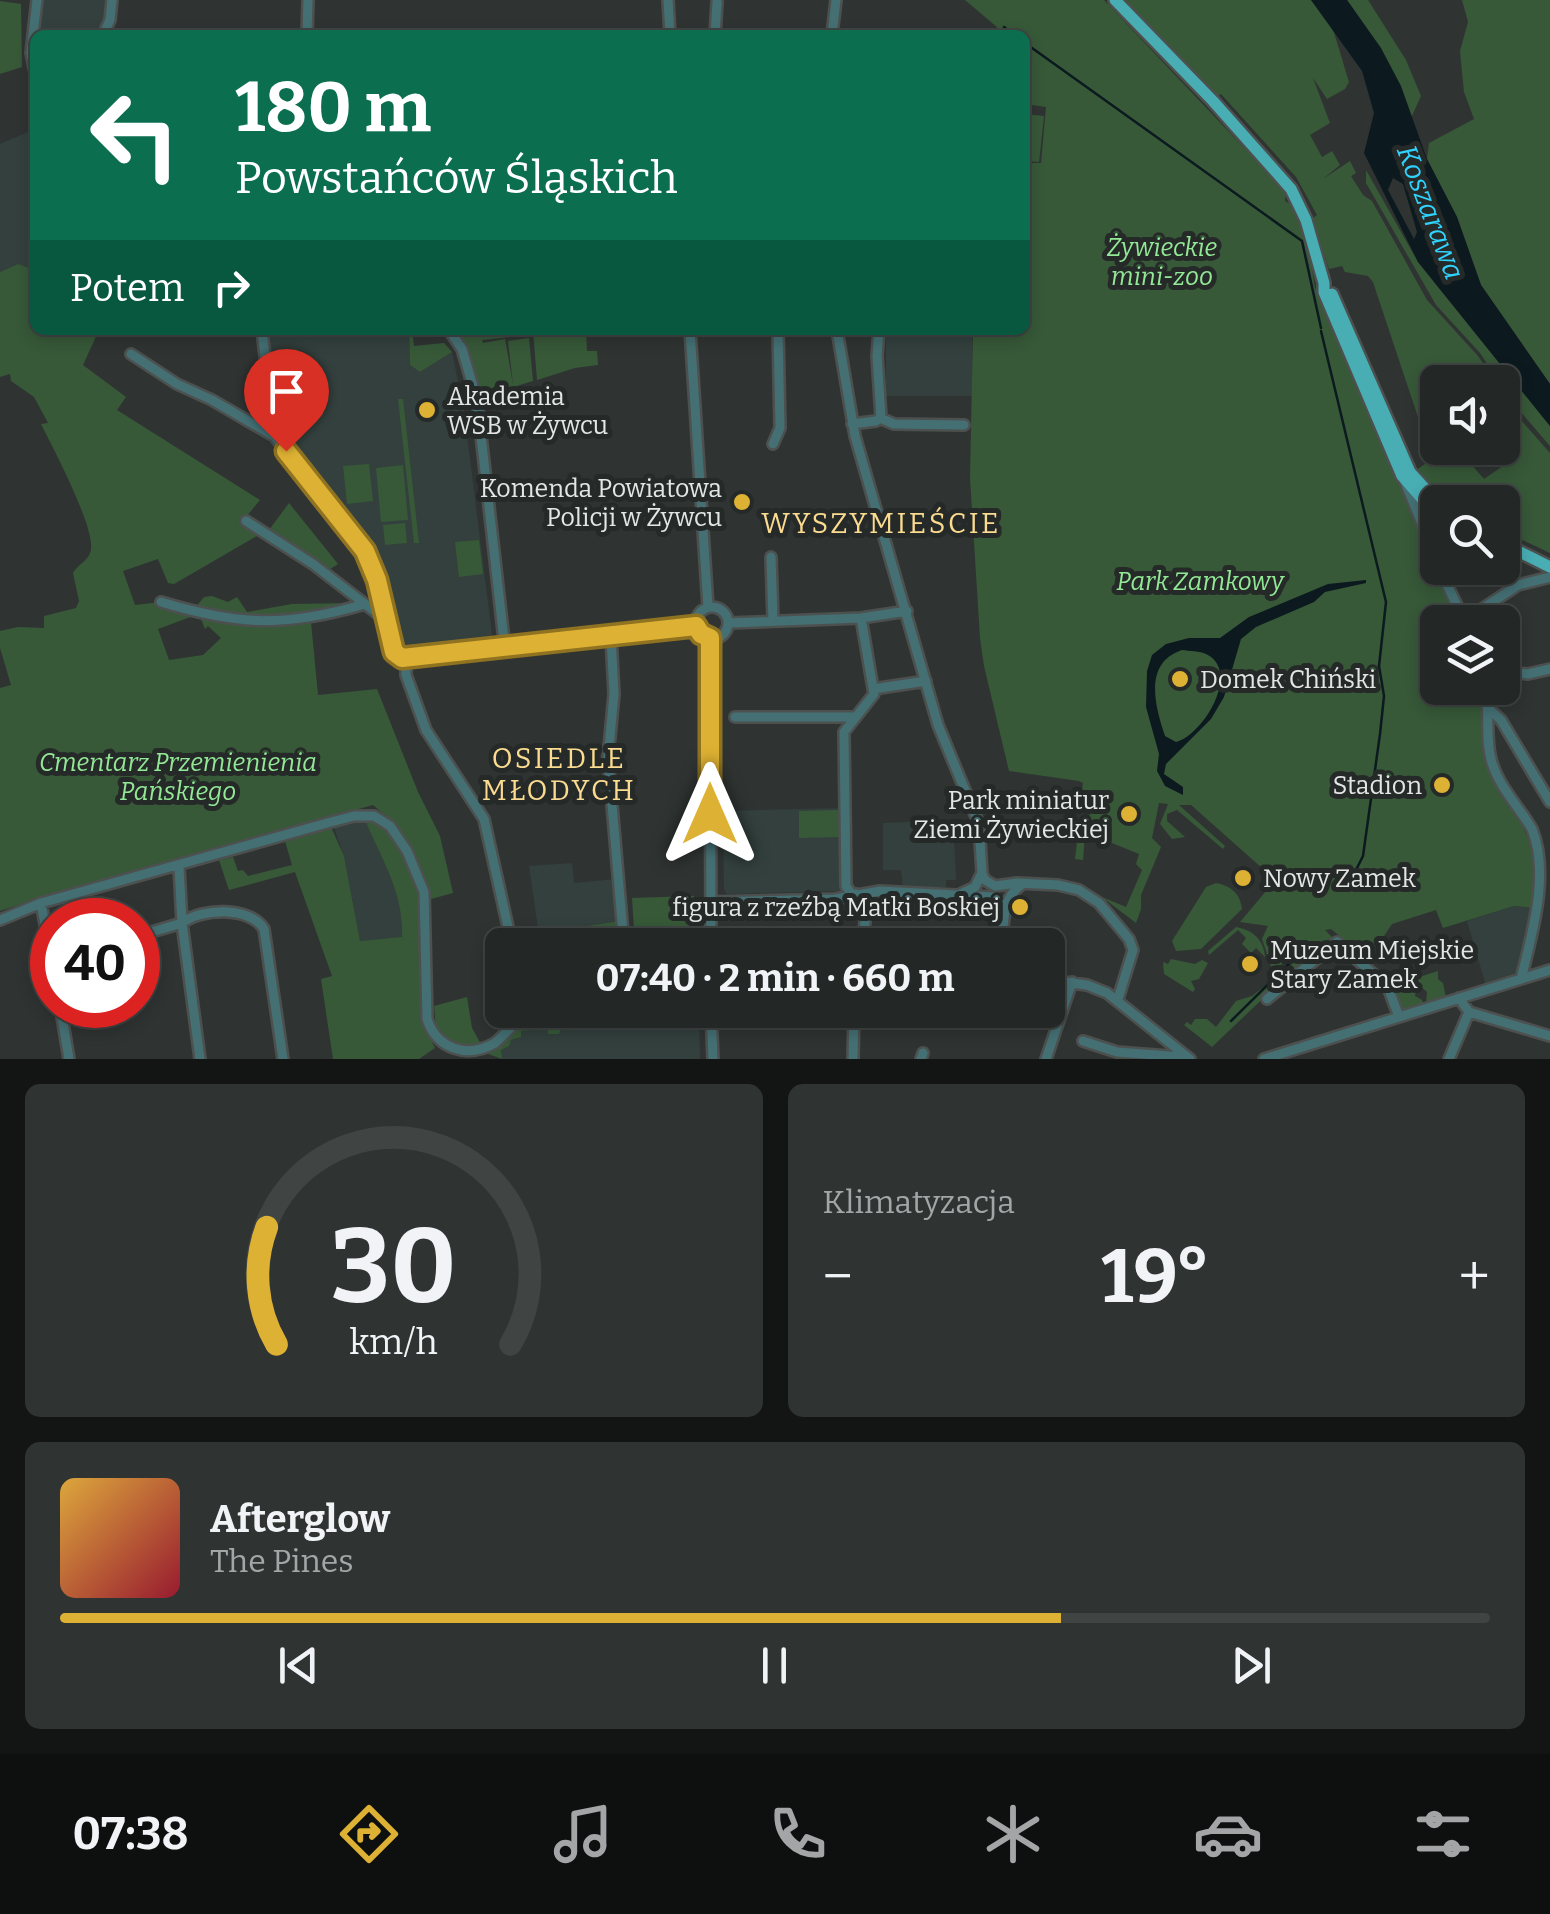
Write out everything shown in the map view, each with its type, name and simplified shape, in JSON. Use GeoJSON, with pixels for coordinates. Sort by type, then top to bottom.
{"type":"FeatureCollection","features":[{"type":"Feature","properties":{"kind":"main road"},"geometry":{"type":"LineString","coordinates":[[1115,0],[1292,188],[1306,220],[1324,292],[1402,476],[1420,498]]}},
{"type":"Feature","properties":{"kind":"main road"},"geometry":{"type":"LineString","coordinates":[[1324,283],[1410,472],[1422,485]]}},
{"type":"Feature","properties":{"kind":"main road"},"geometry":{"type":"LineString","coordinates":[[1520,547],[1550,558]]}},
{"type":"Feature","properties":{"kind":"main road"},"geometry":{"type":"LineString","coordinates":[[1520,550],[1550,567]]}},
{"type":"Feature","properties":{"kind":"street"},"geometry":{"type":"LineString","coordinates":[[34,30],[37,0]]}},
{"type":"Feature","properties":{"kind":"street"},"geometry":{"type":"LineString","coordinates":[[105,30],[112,0]]}},
{"type":"Feature","properties":{"kind":"street"},"geometry":{"type":"LineString","coordinates":[[307,30],[308,0]]}},
{"type":"Feature","properties":{"kind":"street"},"geometry":{"type":"LineString","coordinates":[[668,0],[670,30]]}},
{"type":"Feature","properties":{"kind":"street"},"geometry":{"type":"LineString","coordinates":[[833,30],[836,0]]}},
{"type":"Feature","properties":{"kind":"street"},"geometry":{"type":"LineString","coordinates":[[715,30],[716,2]]}},
{"type":"Feature","properties":{"kind":"street"},"geometry":{"type":"LineString","coordinates":[[263,335],[274,436]]}},
{"type":"Feature","properties":{"kind":"street"},"geometry":{"type":"LineString","coordinates":[[452,335],[462,349],[477,400],[505,649]]}},
{"type":"Feature","properties":{"kind":"street"},"geometry":{"type":"LineString","coordinates":[[690,335],[708,607]]}},
{"type":"Feature","properties":{"kind":"street"},"geometry":{"type":"LineString","coordinates":[[774,444],[780,428],[778,335]]}},
{"type":"Feature","properties":{"kind":"street"},"geometry":{"type":"LineString","coordinates":[[838,335],[852,424],[938,725],[977,816],[982,873],[995,886],[1058,885],[1086,894],[1121,928],[1132,950],[1118,999]]}},
{"type":"Feature","properties":{"kind":"street"},"geometry":{"type":"LineString","coordinates":[[879,335],[880,418]]}},
{"type":"Feature","properties":{"kind":"street"},"geometry":{"type":"LineString","coordinates":[[131,354],[176,384],[274,436],[365,551],[394,652],[406,659],[696,626]]}},
{"type":"Feature","properties":{"kind":"street"},"geometry":{"type":"LineString","coordinates":[[852,424],[880,418],[894,424],[964,425]]}},
{"type":"Feature","properties":{"kind":"street"},"geometry":{"type":"LineString","coordinates":[[1402,476],[1420,522]]}},
{"type":"Feature","properties":{"kind":"street"},"geometry":{"type":"LineString","coordinates":[[246,521],[275,537],[387,621]]}},
{"type":"Feature","properties":{"kind":"street"},"geometry":{"type":"LineString","coordinates":[[770,556],[774,621]]}},
{"type":"Feature","properties":{"kind":"street"},"geometry":{"type":"LineString","coordinates":[[1490,605],[1518,586],[1550,577]]}},
{"type":"Feature","properties":{"kind":"street"},"geometry":{"type":"LineString","coordinates":[[161,602],[213,618],[242,622],[316,617],[365,604]]}},
{"type":"Feature","properties":{"kind":"street"},"geometry":{"type":"LineString","coordinates":[[708,607],[724,612],[728,623]]}},
{"type":"Feature","properties":{"kind":"street"},"geometry":{"type":"LineString","coordinates":[[708,607],[698,614],[696,626],[701,634],[710,638],[720,636],[728,623]]}},
{"type":"Feature","properties":{"kind":"street"},"geometry":{"type":"LineString","coordinates":[[728,623],[861,618],[906,611]]}},
{"type":"Feature","properties":{"kind":"street"},"geometry":{"type":"LineString","coordinates":[[861,618],[874,689],[867,706],[846,726],[844,742],[846,886],[867,907],[864,928]]}},
{"type":"Feature","properties":{"kind":"street"},"geometry":{"type":"LineString","coordinates":[[612,637],[614,694],[608,758],[623,928]]}},
{"type":"Feature","properties":{"kind":"street"},"geometry":{"type":"LineString","coordinates":[[710,638],[711,928]]}},
{"type":"Feature","properties":{"kind":"street"},"geometry":{"type":"LineString","coordinates":[[406,659],[406,675],[426,730],[484,819],[508,928]]}},
{"type":"Feature","properties":{"kind":"street"},"geometry":{"type":"LineString","coordinates":[[1520,673],[1550,669]]}},
{"type":"Feature","properties":{"kind":"street"},"geometry":{"type":"LineString","coordinates":[[874,689],[926,681]]}},
{"type":"Feature","properties":{"kind":"street"},"geometry":{"type":"LineString","coordinates":[[1489,705],[1487,728],[1492,761],[1533,831],[1541,860],[1538,909],[1521,979]]}},
{"type":"Feature","properties":{"kind":"street"},"geometry":{"type":"LineString","coordinates":[[1490,710],[1501,720],[1550,802]]}},
{"type":"Feature","properties":{"kind":"street"},"geometry":{"type":"LineString","coordinates":[[735,718],[854,717]]}},
{"type":"Feature","properties":{"kind":"street"},"geometry":{"type":"LineString","coordinates":[[60,898],[343,819],[374,816],[397,836],[424,892],[428,1018],[432,1034],[440,1044],[460,1054],[483,1051],[511,1028]]}},
{"type":"Feature","properties":{"kind":"street"},"geometry":{"type":"LineString","coordinates":[[179,867],[182,924],[200,1059]]}},
{"type":"Feature","properties":{"kind":"street"},"geometry":{"type":"LineString","coordinates":[[956,896],[975,887],[982,873]]}},
{"type":"Feature","properties":{"kind":"street"},"geometry":{"type":"LineString","coordinates":[[1003,928],[1005,908],[1012,892],[1024,884]]}},
{"type":"Feature","properties":{"kind":"street"},"geometry":{"type":"LineString","coordinates":[[711,902],[835,900],[880,891],[994,898],[1005,908]]}},
{"type":"Feature","properties":{"kind":"street"},"geometry":{"type":"LineString","coordinates":[[0,920],[30,908]]}},
{"type":"Feature","properties":{"kind":"street"},"geometry":{"type":"LineString","coordinates":[[160,930],[198,916],[237,913],[262,926],[283,1059]]}},
{"type":"Feature","properties":{"kind":"street"},"geometry":{"type":"LineString","coordinates":[[1267,999],[1337,942],[1388,987],[1399,1017]]}},
{"type":"Feature","properties":{"kind":"street"},"geometry":{"type":"LineString","coordinates":[[1264,1059],[1550,970]]}},
{"type":"Feature","properties":{"kind":"street"},"geometry":{"type":"LineString","coordinates":[[1065,981],[1100,989],[1118,999],[1187,1058]]}},
{"type":"Feature","properties":{"kind":"street"},"geometry":{"type":"LineString","coordinates":[[1046,1059],[1072,982]]}},
{"type":"Feature","properties":{"kind":"street"},"geometry":{"type":"LineString","coordinates":[[1459,998],[1468,1012],[1550,1036]]}},
{"type":"Feature","properties":{"kind":"street"},"geometry":{"type":"LineString","coordinates":[[1449,1059],[1468,1012]]}},
{"type":"Feature","properties":{"kind":"street"},"geometry":{"type":"LineString","coordinates":[[64,1028],[69,1059]]}},
{"type":"Feature","properties":{"kind":"street"},"geometry":{"type":"LineString","coordinates":[[712,1028],[712,1059]]}},
{"type":"Feature","properties":{"kind":"street"},"geometry":{"type":"LineString","coordinates":[[853,1059],[854,1028]]}},
{"type":"Feature","properties":{"kind":"street"},"geometry":{"type":"LineString","coordinates":[[1083,1041],[1117,1052],[1187,1058]]}},
{"type":"Feature","properties":{"kind":"shaded area"},"geometry":{"type":"Polygon","coordinates":[[[38,0],[112,0],[104,30],[35,30],[38,0]]]}},
{"type":"Feature","properties":{"kind":"shaded area"},"geometry":{"type":"Polygon","coordinates":[[[30,131],[30,268],[18,264],[0,272],[0,144],[30,131]]]}},
{"type":"Feature","properties":{"kind":"shaded area"},"geometry":{"type":"Polygon","coordinates":[[[268,335],[409,335],[410,365],[420,372],[452,352],[464,411],[493,643],[408,654],[395,642],[371,552],[335,493],[317,470],[293,452],[279,431],[268,335]]]}},
{"type":"Feature","properties":{"kind":"shaded area"},"geometry":{"type":"Polygon","coordinates":[[[972,336],[972,396],[886,396],[886,337],[972,336]]]}},
{"type":"Feature","properties":{"kind":"shaded area"},"geometry":{"type":"Polygon","coordinates":[[[842,808],[841,891],[727,894],[723,811],[842,808]]]}},
{"type":"Feature","properties":{"kind":"shaded area"},"geometry":{"type":"Polygon","coordinates":[[[365,820],[394,878],[403,937],[360,941],[344,856],[333,825],[365,820]]]}},
{"type":"Feature","properties":{"kind":"shaded area"},"geometry":{"type":"Polygon","coordinates":[[[953,820],[956,880],[946,880],[946,887],[903,888],[901,870],[883,870],[883,823],[953,820]]]}},
{"type":"Feature","properties":{"kind":"shaded area"},"geometry":{"type":"Polygon","coordinates":[[[572,863],[574,883],[616,879],[620,921],[581,928],[538,928],[529,866],[572,863]]]}},
{"type":"Feature","properties":{"kind":"shaded area"},"geometry":{"type":"Polygon","coordinates":[[[1514,906],[1538,909],[1519,977],[1486,986],[1467,921],[1514,906]]]}},
{"type":"Feature","properties":{"kind":"shaded area"},"geometry":{"type":"Polygon","coordinates":[[[526,1028],[548,1028],[549,1034],[561,1028],[699,1028],[700,1059],[502,1059],[501,1049],[521,1037],[520,1031],[526,1028]]]}},
{"type":"Feature","properties":{"kind":"green space","name":"Park Zamkowy"},"geometry":{"type":"Polygon","coordinates":[[[965,0],[1104,0],[1286,192],[1285,201],[1296,207],[1315,288],[1420,530],[1420,585],[1444,585],[1453,605],[1420,605],[1420,705],[1482,705],[1488,762],[1533,854],[1534,908],[1514,906],[1443,928],[1436,910],[1392,924],[1378,945],[1359,952],[1331,929],[1325,930],[1337,942],[1329,943],[1298,971],[1286,960],[1273,972],[1262,939],[1268,926],[1240,922],[1272,884],[1271,876],[1191,805],[1179,805],[1225,846],[1223,849],[1177,810],[1167,814],[1167,821],[1185,837],[1172,839],[1160,824],[1168,804],[1159,803],[1152,838],[1161,847],[1141,895],[1136,923],[1102,897],[1126,907],[1142,870],[1136,864],[1139,854],[1085,832],[1083,860],[1075,859],[1080,819],[1089,819],[1091,806],[1102,807],[1104,793],[1082,790],[1083,783],[1079,781],[1009,771],[980,638],[970,478],[973,335],[1030,335],[1030,163],[1041,163],[1046,107],[1030,105],[1030,30],[996,30],[965,0]]]}},
{"type":"Feature","properties":{"kind":"green space"},"geometry":{"type":"Polygon","coordinates":[[[1122,0],[1311,0],[1332,26],[1349,82],[1345,89],[1327,99],[1313,78],[1330,123],[1310,135],[1322,157],[1332,151],[1340,165],[1323,179],[1350,161],[1356,173],[1351,176],[1363,195],[1372,201],[1427,300],[1484,365],[1420,365],[1420,423],[1373,282],[1368,276],[1345,272],[1342,266],[1329,269],[1312,219],[1317,215],[1296,177],[1221,94],[1217,97],[1122,0]]]}},
{"type":"Feature","properties":{"kind":"green space"},"geometry":{"type":"Polygon","coordinates":[[[1347,0],[1368,0],[1406,60],[1421,96],[1411,118],[1384,56],[1347,0]]]}},
{"type":"Feature","properties":{"kind":"green space"},"geometry":{"type":"Polygon","coordinates":[[[1462,0],[1550,0],[1550,384],[1481,285],[1457,217],[1427,159],[1429,143],[1474,119],[1464,92],[1460,51],[1468,22],[1462,0]]]}},
{"type":"Feature","properties":{"kind":"green space"},"geometry":{"type":"Polygon","coordinates":[[[0,1],[21,4],[22,67],[0,74],[0,1]]]}},
{"type":"Feature","properties":{"kind":"green space"},"geometry":{"type":"Polygon","coordinates":[[[1030,115],[1044,116],[1039,162],[1030,161],[1030,115]]]}},
{"type":"Feature","properties":{"kind":"green space"},"geometry":{"type":"Polygon","coordinates":[[[1366,170],[1418,262],[1501,365],[1488,365],[1436,305],[1366,183],[1366,170]]]}},
{"type":"Feature","properties":{"kind":"green space","name":"Cmentarz Przemienienia Pańskiego"},"geometry":{"type":"Polygon","coordinates":[[[18,264],[30,268],[30,335],[97,335],[83,365],[126,397],[117,410],[260,500],[246,517],[262,533],[174,584],[168,583],[158,559],[123,571],[135,605],[161,602],[195,608],[204,597],[212,596],[228,602],[237,597],[247,612],[292,604],[352,603],[351,608],[311,622],[318,695],[377,689],[440,836],[453,893],[420,902],[421,1018],[435,1048],[419,1059],[333,1059],[321,979],[332,976],[295,872],[229,890],[219,860],[233,857],[238,871],[243,870],[248,876],[292,865],[285,841],[331,827],[344,856],[360,941],[402,937],[396,891],[365,820],[386,831],[387,817],[373,805],[30,898],[0,911],[0,688],[11,685],[0,648],[0,631],[44,628],[44,616],[76,608],[79,601],[73,573],[91,549],[80,505],[41,424],[48,423],[34,397],[11,381],[10,374],[0,377],[0,272],[18,264]],[[193,616],[158,629],[169,660],[203,655],[221,638],[208,626],[205,629],[201,619],[193,616]]]}},
{"type":"Feature","properties":{"kind":"green space"},"geometry":{"type":"Polygon","coordinates":[[[409,335],[413,335],[414,346],[444,343],[452,352],[420,372],[410,365],[409,335]]]}},
{"type":"Feature","properties":{"kind":"green space"},"geometry":{"type":"Polygon","coordinates":[[[456,335],[528,335],[482,340],[483,343],[505,339],[513,384],[508,341],[529,338],[533,381],[480,397],[470,359],[456,335]]]}},
{"type":"Feature","properties":{"kind":"green space"},"geometry":{"type":"Polygon","coordinates":[[[533,335],[586,335],[587,351],[597,351],[598,365],[537,380],[533,335]]]}},
{"type":"Feature","properties":{"kind":"green space"},"geometry":{"type":"Polygon","coordinates":[[[1520,389],[1550,426],[1550,446],[1520,411],[1520,389]]]}},
{"type":"Feature","properties":{"kind":"green space"},"geometry":{"type":"Polygon","coordinates":[[[398,399],[403,399],[419,543],[414,543],[398,399]]]}},
{"type":"Feature","properties":{"kind":"green space"},"geometry":{"type":"Polygon","coordinates":[[[1520,419],[1550,453],[1550,553],[1520,539],[1520,485],[1430,485],[1415,471],[1424,465],[1472,465],[1484,479],[1504,465],[1520,465],[1520,419]]]}},
{"type":"Feature","properties":{"kind":"green space"},"geometry":{"type":"Polygon","coordinates":[[[369,464],[373,501],[347,504],[343,466],[369,464]]]}},
{"type":"Feature","properties":{"kind":"green space"},"geometry":{"type":"Polygon","coordinates":[[[403,465],[408,520],[381,522],[376,468],[403,465]]]}},
{"type":"Feature","properties":{"kind":"green space"},"geometry":{"type":"Polygon","coordinates":[[[289,503],[338,564],[330,569],[269,530],[289,503]]]}},
{"type":"Feature","properties":{"kind":"green space"},"geometry":{"type":"Polygon","coordinates":[[[405,523],[407,543],[385,545],[383,525],[405,523]]]}},
{"type":"Feature","properties":{"kind":"green space"},"geometry":{"type":"Polygon","coordinates":[[[479,540],[483,574],[459,577],[455,542],[479,540]]]}},
{"type":"Feature","properties":{"kind":"green space"},"geometry":{"type":"Polygon","coordinates":[[[839,810],[840,837],[799,838],[799,811],[839,810]]]}},
{"type":"Feature","properties":{"kind":"green space"},"geometry":{"type":"Polygon","coordinates":[[[1216,883],[1234,891],[1242,909],[1201,949],[1176,951],[1172,941],[1206,887],[1216,883]]]}},
{"type":"Feature","properties":{"kind":"green space"},"geometry":{"type":"Polygon","coordinates":[[[694,896],[695,908],[701,908],[702,928],[634,928],[632,898],[694,896]]]}},
{"type":"Feature","properties":{"kind":"green space"},"geometry":{"type":"Polygon","coordinates":[[[620,921],[621,928],[580,928],[620,921]]]}},
{"type":"Feature","properties":{"kind":"green space"},"geometry":{"type":"Polygon","coordinates":[[[1236,927],[1256,937],[1265,957],[1256,948],[1251,953],[1242,944],[1246,938],[1238,930],[1209,955],[1208,951],[1236,927]]]}},
{"type":"Feature","properties":{"kind":"green space"},"geometry":{"type":"Polygon","coordinates":[[[1171,959],[1208,963],[1199,979],[1191,981],[1193,992],[1164,974],[1163,962],[1168,964],[1171,959]]]}},
{"type":"Feature","properties":{"kind":"green space"},"geometry":{"type":"Polygon","coordinates":[[[1438,971],[1446,998],[1426,1005],[1427,992],[1417,983],[1415,996],[1424,1005],[1398,1013],[1388,987],[1438,971]]]}},
{"type":"Feature","properties":{"kind":"green space"},"geometry":{"type":"Polygon","coordinates":[[[1270,982],[1275,987],[1212,1047],[1184,1025],[1191,1025],[1195,1019],[1207,1019],[1216,1027],[1236,1001],[1252,996],[1270,982]]]}},
{"type":"Feature","properties":{"kind":"green space"},"geometry":{"type":"Polygon","coordinates":[[[467,997],[472,1028],[481,1044],[468,1049],[442,1038],[436,1029],[434,1006],[467,997]]]}},
{"type":"Feature","properties":{"kind":"green space"},"geometry":{"type":"Polygon","coordinates":[[[518,1028],[543,1028],[521,1031],[521,1037],[501,1050],[502,1059],[488,1054],[518,1028]]]}},
{"type":"Feature","properties":{"kind":"green space"},"geometry":{"type":"Polygon","coordinates":[[[547,1028],[562,1028],[559,1034],[548,1034],[547,1028]]]}},
{"type":"Feature","properties":{"kind":"water","name":"Koszarawa"},"geometry":{"type":"Polygon","coordinates":[[[1311,0],[1347,0],[1381,48],[1401,86],[1427,159],[1457,217],[1481,285],[1550,384],[1550,426],[1520,389],[1520,365],[1501,365],[1418,262],[1364,153],[1374,113],[1362,71],[1311,0]],[[1393,178],[1388,190],[1414,239],[1417,232],[1403,184],[1393,178]]]}},
{"type":"Feature","properties":{"kind":"water"},"geometry":{"type":"Polygon","coordinates":[[[1366,580],[1325,592],[1314,602],[1256,627],[1241,639],[1224,697],[1211,719],[1166,764],[1164,774],[1183,787],[1183,795],[1165,786],[1157,771],[1159,754],[1146,707],[1147,671],[1152,655],[1166,644],[1189,638],[1220,638],[1249,617],[1328,584],[1366,580]],[[1182,650],[1161,665],[1155,687],[1165,736],[1176,742],[1187,737],[1207,716],[1215,702],[1220,674],[1216,662],[1204,653],[1182,650]]]}},
{"type":"Feature","properties":{"kind":"waterway"},"geometry":{"type":"LineString","coordinates":[[1004,27],[1008,30]]}},
{"type":"Feature","properties":{"kind":"waterway"},"geometry":{"type":"LineString","coordinates":[[1030,47],[1302,241],[1321,328]]}},
{"type":"Feature","properties":{"kind":"waterway"},"geometry":{"type":"LineString","coordinates":[[1321,331],[1386,602],[1379,666],[1384,696],[1380,734],[1363,856],[1350,882]]}},
{"type":"Feature","properties":{"kind":"waterway"},"geometry":{"type":"LineString","coordinates":[[1231,1021],[1302,951]]}},
{"type":"Feature","properties":{"kind":"place","name":"Akademia WSB w Żywcu"},"geometry":{"type":"Point","coordinates":[427,410]}},
{"type":"Feature","properties":{"kind":"place","name":"Komenda Powiatowa Policji w Żywcu"},"geometry":{"type":"Point","coordinates":[742,502]}},
{"type":"Feature","properties":{"kind":"place","name":"Domek Chiński"},"geometry":{"type":"Point","coordinates":[1180,679]}},
{"type":"Feature","properties":{"kind":"place","name":"Stadion"},"geometry":{"type":"Point","coordinates":[1442,785]}},
{"type":"Feature","properties":{"kind":"place","name":"Park miniatur Ziemi Żywieckiej"},"geometry":{"type":"Point","coordinates":[1129,814]}},
{"type":"Feature","properties":{"kind":"place","name":"Nowy Zamek"},"geometry":{"type":"Point","coordinates":[1243,878]}},
{"type":"Feature","properties":{"kind":"place","name":"figura z rzeźbą Matki Boskiej"},"geometry":{"type":"Point","coordinates":[1020,907]}},
{"type":"Feature","properties":{"kind":"place","name":"Muzeum Miejskie Stary Zamek"},"geometry":{"type":"Point","coordinates":[1250,964]}},
{"type":"Feature","properties":{"kind":"district","name":"WYSZYMIEŚCIE"},"geometry":{"type":"Point","coordinates":[881,523]}},
{"type":"Feature","properties":{"kind":"district","name":"OSIEDLE MŁODYCH"},"geometry":{"type":"Point","coordinates":[559,774]}},
{"type":"Feature","properties":{"kind":"route"},"geometry":{"type":"LineString","coordinates":[[286,451],[365,551],[377,580],[397,656],[429,658],[696,626],[710,638],[710,814]]}},
{"type":"Feature","properties":{"kind":"park label","name":"Żywieckie mini-zoo"},"geometry":{"type":"Point","coordinates":[1162,262]}}]}
